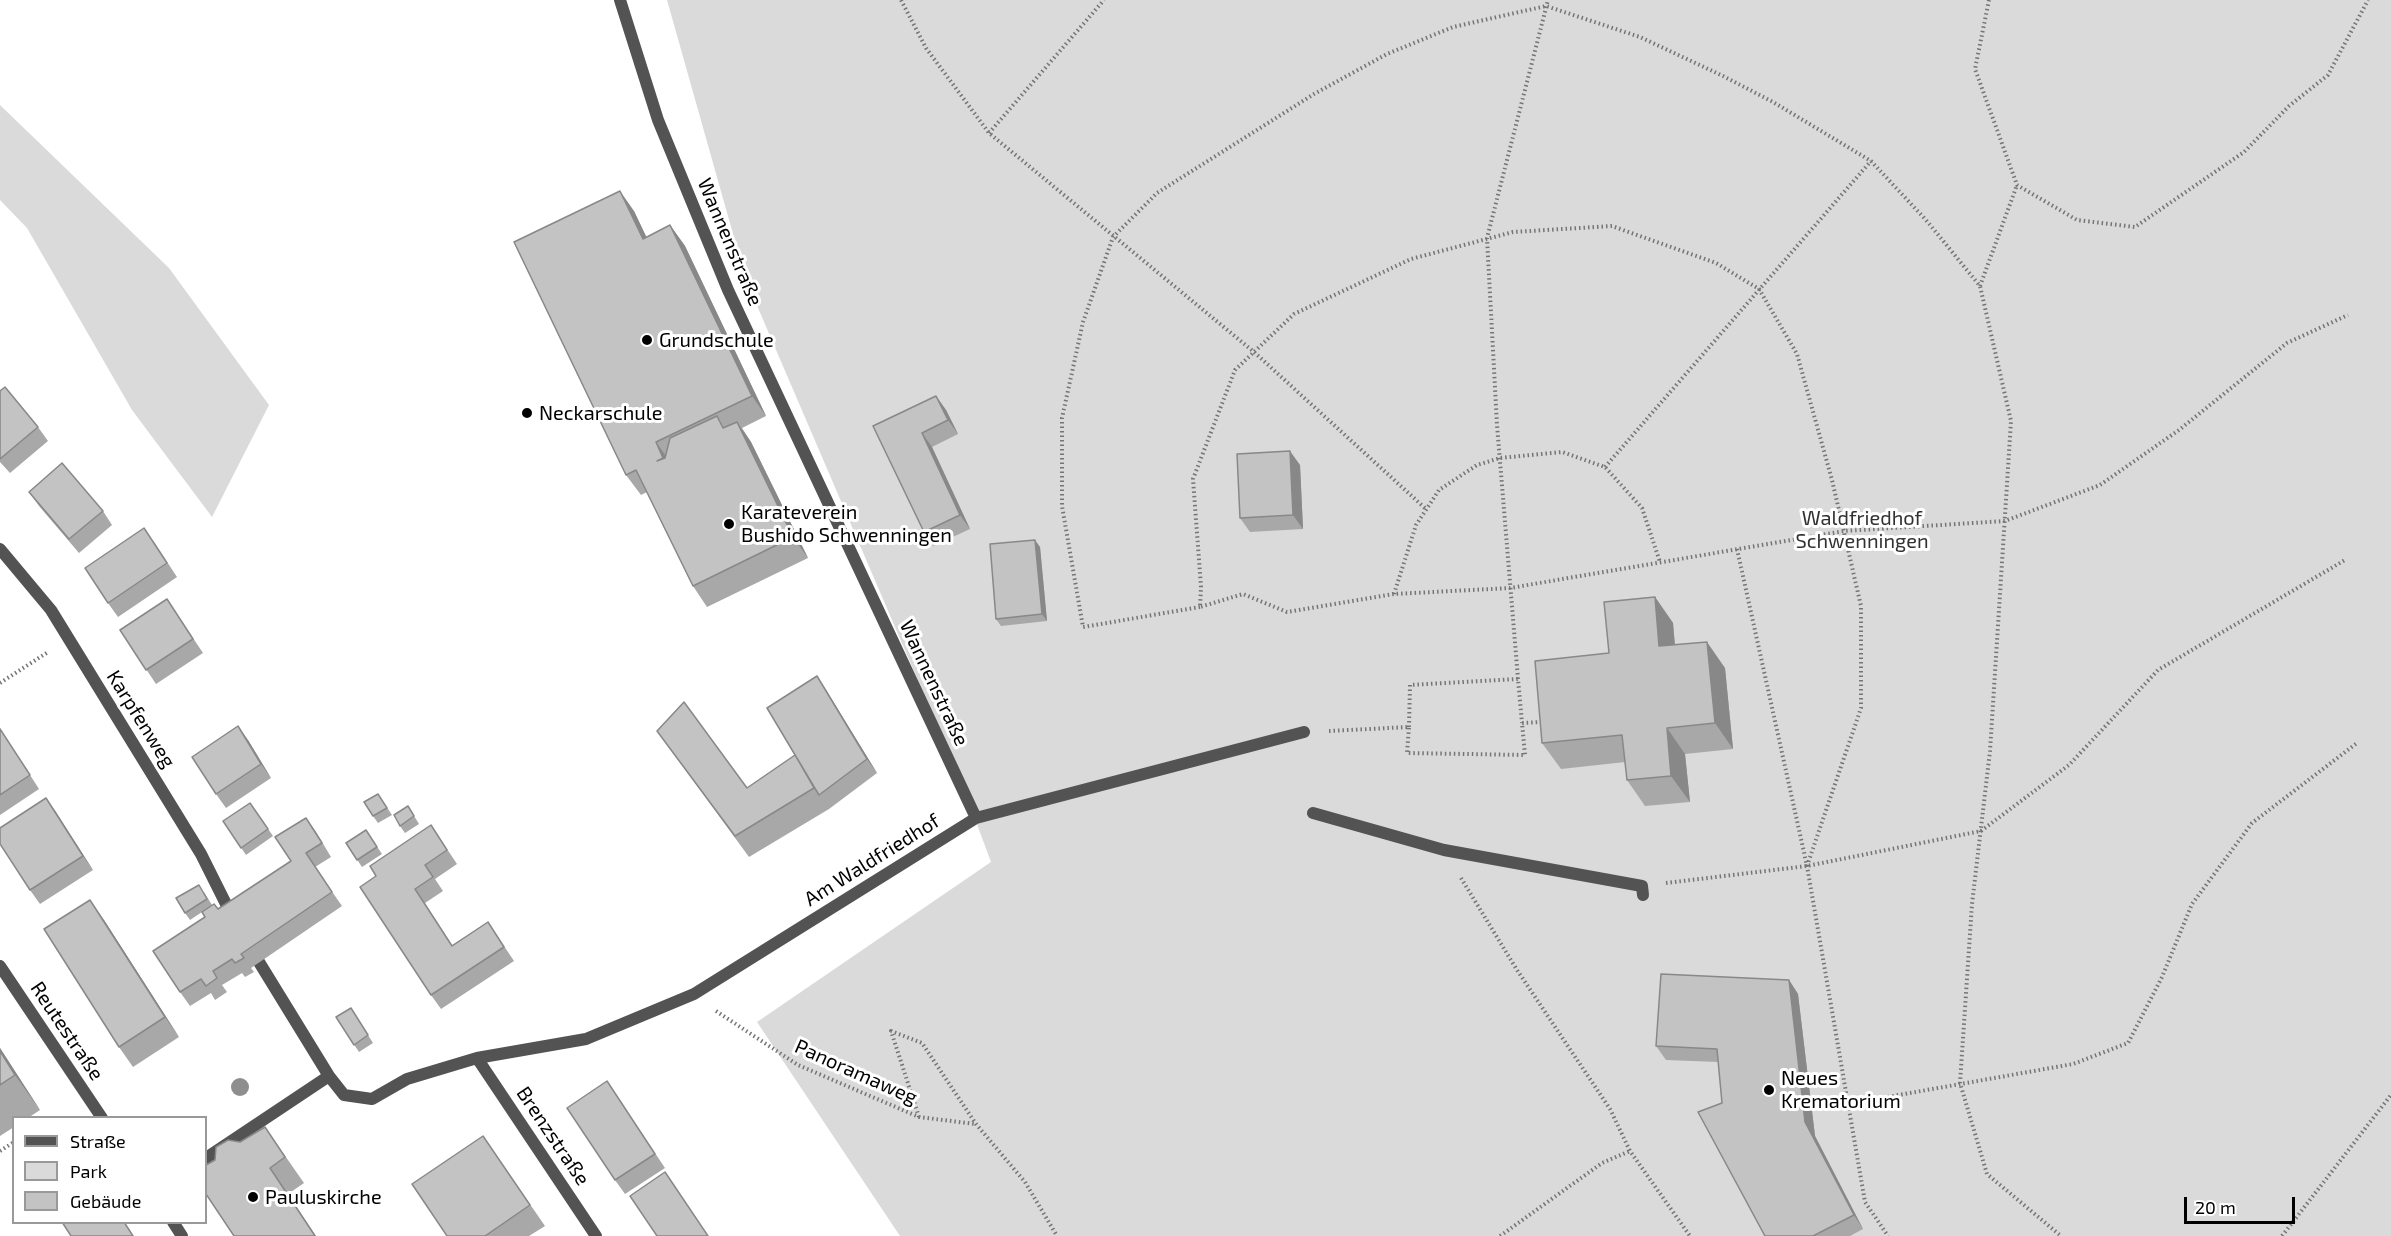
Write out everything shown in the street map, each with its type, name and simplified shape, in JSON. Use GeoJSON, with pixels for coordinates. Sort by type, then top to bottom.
{"type":"FeatureCollection","features":[{"type":"Feature","properties":{"kind":"street","name":"Wannenstraße"},"geometry":{"type":"LineString","coordinates":[[620,0],[658,120],[728,290],[976,818]]}},
{"type":"Feature","properties":{"kind":"street","name":"Karpfenweg"},"geometry":{"type":"LineString","coordinates":[[0,549],[51,610],[201,854],[234,919]]}},
{"type":"Feature","properties":{"kind":"street","name":"Am Waldfriedhof"},"geometry":{"type":"LineString","coordinates":[[329,1076],[344,1095],[372,1099],[407,1079],[477,1058],[586,1039],[694,994],[976,818],[1304,732]]}},
{"type":"Feature","properties":{"kind":"street"},"geometry":{"type":"LineString","coordinates":[[1313,813],[1444,850],[1642,890]]}},
{"type":"Feature","properties":{"kind":"street"},"geometry":{"type":"LineString","coordinates":[[207,1157],[329,1076],[259,962]]}},
{"type":"Feature","properties":{"kind":"street","name":"Reutestraße"},"geometry":{"type":"LineString","coordinates":[[0,966],[101,1116]]}},
{"type":"Feature","properties":{"kind":"street","name":"Brenzstraße"},"geometry":{"type":"LineString","coordinates":[[477,1058],[596,1236]]}},
{"type":"Feature","properties":{"kind":"path"},"geometry":{"type":"LineString","coordinates":[[901,0],[926,48],[989,133],[1254,352],[1426,509]]}},
{"type":"Feature","properties":{"kind":"path"},"geometry":{"type":"LineString","coordinates":[[989,133],[1104,0]]}},
{"type":"Feature","properties":{"kind":"path"},"geometry":{"type":"LineString","coordinates":[[1518,679],[1410,685],[1407,753],[1525,755],[1500,458],[1487,238],[1548,0]]}},
{"type":"Feature","properties":{"kind":"path"},"geometry":{"type":"LineString","coordinates":[[1989,0],[1975,69],[2017,185],[2077,220],[2135,227],[2244,152],[2289,106],[2328,75],[2368,0]]}},
{"type":"Feature","properties":{"kind":"path"},"geometry":{"type":"LineString","coordinates":[[2061,1236],[1987,1174],[1960,1083],[1972,904],[1990,752],[2005,521],[2011,421],[1980,286],[1926,220],[1871,161],[1723,76],[1640,37],[1546,6],[1453,27],[1387,54],[1314,94],[1157,193],[1113,237],[1083,322],[1062,418],[1062,506],[1077,607],[1083,627],[1200,608],[1243,594],[1287,612],[1394,594],[1510,588],[1844,531],[2005,521],[2100,486],[2179,430],[2287,343],[2348,315]]}},
{"type":"Feature","properties":{"kind":"path"},"geometry":{"type":"LineString","coordinates":[[1605,467],[1871,161]]}},
{"type":"Feature","properties":{"kind":"path"},"geometry":{"type":"LineString","coordinates":[[1980,286],[2017,185]]}},
{"type":"Feature","properties":{"kind":"path"},"geometry":{"type":"LineString","coordinates":[[1200,608],[1201,587],[1193,479],[1234,370],[1294,314],[1411,259],[1513,232],[1612,226],[1716,263],[1759,289],[1797,354],[1844,531],[1861,606],[1861,708],[1807,866]]}},
{"type":"Feature","properties":{"kind":"path"},"geometry":{"type":"LineString","coordinates":[[1394,594],[1416,525],[1439,490],[1478,465],[1500,458],[1562,452],[1605,467],[1642,508],[1660,562]]}},
{"type":"Feature","properties":{"kind":"path"},"geometry":{"type":"LineString","coordinates":[[1737,549],[1807,866],[1865,1202],[1888,1236]]}},
{"type":"Feature","properties":{"kind":"path"},"geometry":{"type":"LineString","coordinates":[[1642,890],[1807,866],[1981,831],[2069,765],[2158,670],[2345,560]]}},
{"type":"Feature","properties":{"kind":"path"},"geometry":{"type":"LineString","coordinates":[[0,682],[69,639]]}},
{"type":"Feature","properties":{"kind":"path"},"geometry":{"type":"LineString","coordinates":[[1522,723],[1545,722]]}},
{"type":"Feature","properties":{"kind":"path"},"geometry":{"type":"LineString","coordinates":[[1304,732],[1409,727]]}},
{"type":"Feature","properties":{"kind":"path"},"geometry":{"type":"LineString","coordinates":[[1848,1104],[2073,1064],[2128,1043],[2162,977],[2192,904],[2252,823],[2357,743]]}},
{"type":"Feature","properties":{"kind":"path"},"geometry":{"type":"LineString","coordinates":[[1444,850],[1517,970],[1610,1109],[1630,1151],[1690,1236]]}},
{"type":"Feature","properties":{"kind":"path","name":"Panoramaweg"},"geometry":{"type":"LineString","coordinates":[[694,994],[735,1025],[798,1065],[919,1117]]}},
{"type":"Feature","properties":{"kind":"path","name":"Panoramaweg"},"geometry":{"type":"LineString","coordinates":[[919,1117],[891,1031],[922,1043],[976,1124],[1024,1182],[1057,1236]]}},
{"type":"Feature","properties":{"kind":"path"},"geometry":{"type":"LineString","coordinates":[[2282,1236],[2391,1095]]}},
{"type":"Feature","properties":{"kind":"path"},"geometry":{"type":"LineString","coordinates":[[919,1117],[976,1124]]}},
{"type":"Feature","properties":{"kind":"path"},"geometry":{"type":"LineString","coordinates":[[1500,1236],[1602,1163],[1630,1151]]}},
{"type":"Feature","properties":{"kind":"green space","name":"Waldfriedhof Schwenningen"},"geometry":{"type":"Polygon","coordinates":[[[667,0],[2391,0],[2391,1236],[900,1236],[757,1022],[991,862],[959,776],[746,280],[667,0]]]}},
{"type":"Feature","properties":{"kind":"green space"},"geometry":{"type":"Polygon","coordinates":[[[0,105],[169,268],[269,405],[212,517],[132,410],[27,228],[0,200],[0,105]]]}},
{"type":"Feature","properties":{"kind":"building","name":"Grundschule"},"geometry":{"type":"Polygon","coordinates":[[[620,191],[643,239],[670,225],[752,396],[656,442],[663,458],[657,461],[665,458],[670,438],[717,416],[723,428],[737,422],[793,537],[693,586],[636,470],[626,475],[514,242],[620,191]]]}},
{"type":"Feature","properties":{"kind":"building"},"geometry":{"type":"Polygon","coordinates":[[[5,387],[38,427],[0,459],[0,391],[5,387]]]}},
{"type":"Feature","properties":{"kind":"building"},"geometry":{"type":"Polygon","coordinates":[[[936,396],[948,420],[922,433],[960,515],[924,532],[873,426],[936,396]]]}},
{"type":"Feature","properties":{"kind":"building"},"geometry":{"type":"Polygon","coordinates":[[[1290,451],[1293,515],[1240,518],[1237,454],[1290,451]]]}},
{"type":"Feature","properties":{"kind":"building"},"geometry":{"type":"Polygon","coordinates":[[[62,463],[103,511],[69,539],[29,492],[62,463]]]}},
{"type":"Feature","properties":{"kind":"building"},"geometry":{"type":"Polygon","coordinates":[[[144,528],[167,563],[108,603],[85,568],[144,528]]]}},
{"type":"Feature","properties":{"kind":"building"},"geometry":{"type":"Polygon","coordinates":[[[1035,540],[1042,614],[996,619],[990,544],[1035,540]]]}},
{"type":"Feature","properties":{"kind":"building"},"geometry":{"type":"Polygon","coordinates":[[[1655,597],[1659,646],[1707,642],[1715,723],[1667,728],[1671,776],[1627,780],[1622,735],[1542,743],[1535,661],[1609,653],[1604,602],[1655,597]]]}},
{"type":"Feature","properties":{"kind":"building"},"geometry":{"type":"Polygon","coordinates":[[[167,599],[193,639],[146,670],[120,630],[167,599]]]}},
{"type":"Feature","properties":{"kind":"building"},"geometry":{"type":"Polygon","coordinates":[[[817,676],[867,759],[819,795],[767,708],[817,676]]]}},
{"type":"Feature","properties":{"kind":"building"},"geometry":{"type":"Polygon","coordinates":[[[684,702],[747,788],[795,755],[814,788],[735,836],[657,731],[684,702]]]}},
{"type":"Feature","properties":{"kind":"building"},"geometry":{"type":"Polygon","coordinates":[[[238,726],[261,764],[216,794],[192,757],[238,726]]]}},
{"type":"Feature","properties":{"kind":"building"},"geometry":{"type":"Polygon","coordinates":[[[0,729],[30,775],[0,795],[0,729]]]}},
{"type":"Feature","properties":{"kind":"building"},"geometry":{"type":"Polygon","coordinates":[[[378,794],[387,808],[373,816],[364,802],[378,794]]]}},
{"type":"Feature","properties":{"kind":"building"},"geometry":{"type":"Polygon","coordinates":[[[46,798],[83,856],[30,890],[0,844],[0,828],[46,798]]]}},
{"type":"Feature","properties":{"kind":"building"},"geometry":{"type":"Polygon","coordinates":[[[250,803],[268,829],[241,848],[223,821],[250,803]]]}},
{"type":"Feature","properties":{"kind":"building"},"geometry":{"type":"Polygon","coordinates":[[[408,806],[414,816],[400,826],[394,815],[408,806]]]}},
{"type":"Feature","properties":{"kind":"building"},"geometry":{"type":"Polygon","coordinates":[[[306,818],[322,843],[306,853],[332,892],[241,954],[244,958],[235,963],[232,959],[213,971],[217,978],[206,986],[201,979],[180,992],[153,951],[205,917],[202,912],[214,904],[218,909],[291,861],[275,837],[306,818]]]}},
{"type":"Feature","properties":{"kind":"building"},"geometry":{"type":"Polygon","coordinates":[[[431,825],[447,850],[425,865],[433,877],[415,889],[452,946],[488,922],[504,947],[431,995],[360,887],[376,876],[370,866],[431,825]]]}},
{"type":"Feature","properties":{"kind":"building"},"geometry":{"type":"Polygon","coordinates":[[[366,830],[377,847],[357,860],[346,843],[366,830]]]}},
{"type":"Feature","properties":{"kind":"building"},"geometry":{"type":"Polygon","coordinates":[[[199,885],[207,899],[185,913],[176,898],[199,885]]]}},
{"type":"Feature","properties":{"kind":"building"},"geometry":{"type":"Polygon","coordinates":[[[90,900],[165,1017],[119,1047],[44,929],[90,900]]]}},
{"type":"Feature","properties":{"kind":"building","name":"Neues Krematorium"},"geometry":{"type":"Polygon","coordinates":[[[1661,974],[1789,980],[1805,1122],[1854,1215],[1813,1236],[1765,1236],[1698,1112],[1722,1103],[1717,1049],[1656,1046],[1661,974]]]}},
{"type":"Feature","properties":{"kind":"building"},"geometry":{"type":"Polygon","coordinates":[[[351,1008],[368,1035],[354,1045],[336,1017],[351,1008]]]}},
{"type":"Feature","properties":{"kind":"building"},"geometry":{"type":"Polygon","coordinates":[[[0,1051],[15,1075],[0,1085],[0,1051]]]}},
{"type":"Feature","properties":{"kind":"building"},"geometry":{"type":"Polygon","coordinates":[[[607,1081],[655,1154],[615,1180],[567,1108],[607,1081]]]}},
{"type":"Feature","properties":{"kind":"building","name":"Pauluskirche"},"geometry":{"type":"Polygon","coordinates":[[[265,1127],[285,1157],[270,1168],[315,1236],[234,1236],[207,1196],[207,1164],[215,1160],[216,1147],[228,1140],[240,1142],[265,1127]]]}},
{"type":"Feature","properties":{"kind":"building"},"geometry":{"type":"Polygon","coordinates":[[[483,1136],[530,1205],[485,1236],[447,1236],[412,1184],[483,1136]]]}},
{"type":"Feature","properties":{"kind":"building"},"geometry":{"type":"Polygon","coordinates":[[[665,1172],[708,1236],[657,1236],[630,1196],[665,1172]]]}},
{"type":"Feature","properties":{"kind":"building"},"geometry":{"type":"Polygon","coordinates":[[[63,1224],[125,1224],[133,1236],[71,1236],[63,1224]]]}},
{"type":"Feature","properties":{"kind":"place","name":"Grundschule"},"geometry":{"type":"Point","coordinates":[647,340]}},
{"type":"Feature","properties":{"kind":"place","name":"Neckarschule"},"geometry":{"type":"Point","coordinates":[527,413]}},
{"type":"Feature","properties":{"kind":"place","name":"Karateverein Bushido Schwenningen"},"geometry":{"type":"Point","coordinates":[729,524]}},
{"type":"Feature","properties":{"kind":"place","name":"Neues Krematorium"},"geometry":{"type":"Point","coordinates":[1769,1090]}},
{"type":"Feature","properties":{"kind":"place","name":"Pauluskirche"},"geometry":{"type":"Point","coordinates":[253,1197]}}]}
